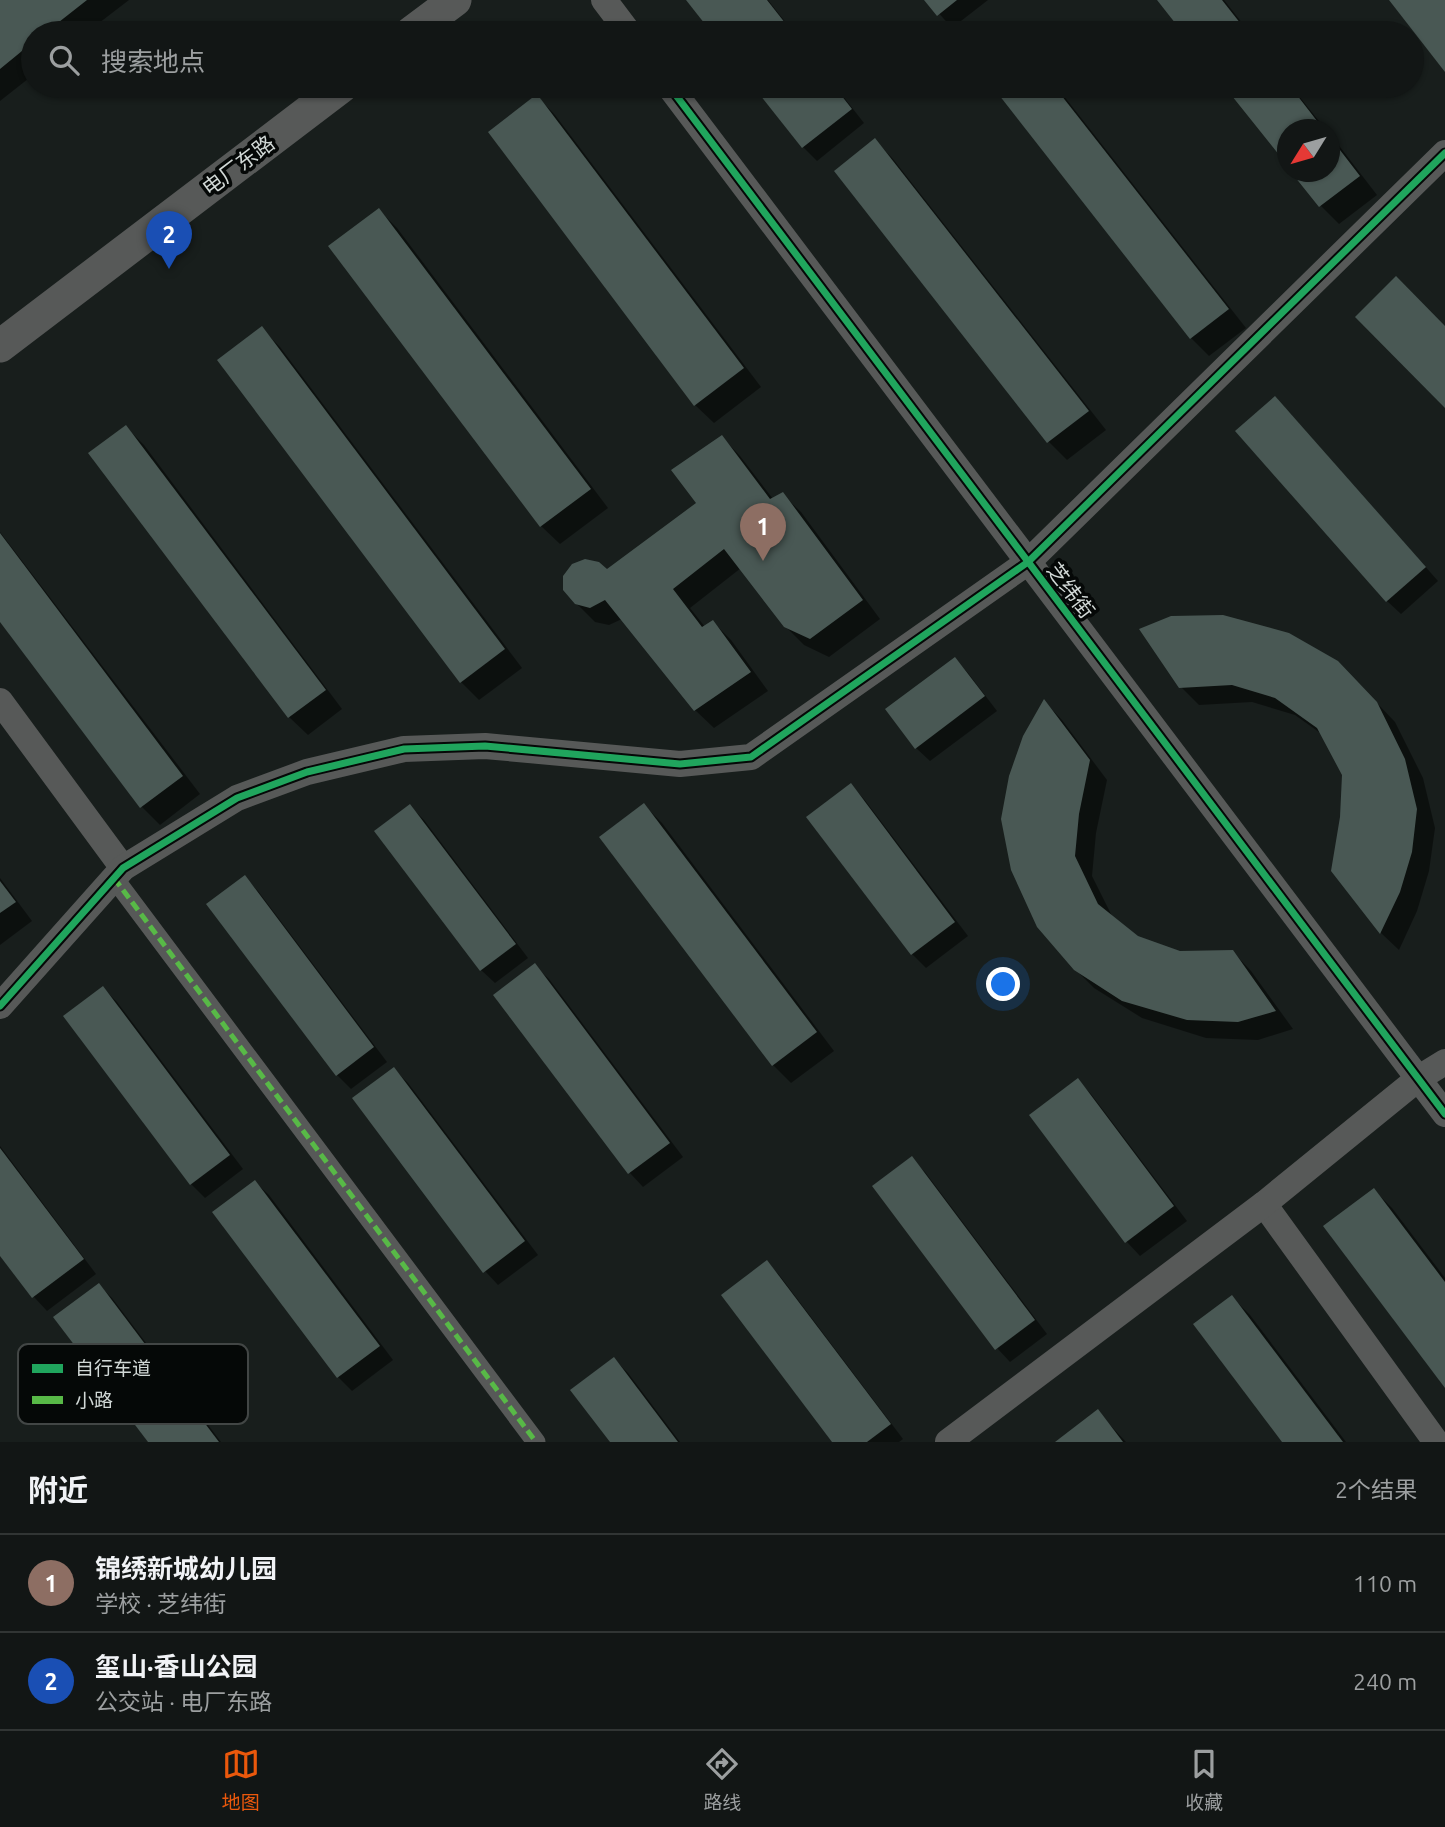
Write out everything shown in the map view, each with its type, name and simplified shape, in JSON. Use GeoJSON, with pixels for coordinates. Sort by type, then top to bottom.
{"type":"FeatureCollection","features":[{"type":"Feature","properties":{"kind":"street"},"geometry":{"type":"LineString","coordinates":[[427,21],[455,0]]}},
{"type":"Feature","properties":{"kind":"street"},"geometry":{"type":"LineString","coordinates":[[604,0],[620,21]]}},
{"type":"Feature","properties":{"kind":"street","name":"电厂东路"},"geometry":{"type":"LineString","coordinates":[[0,346],[326,98]]}},
{"type":"Feature","properties":{"kind":"street","name":"芝纬街"},"geometry":{"type":"LineString","coordinates":[[678,98],[1445,1114]]}},
{"type":"Feature","properties":{"kind":"street"},"geometry":{"type":"LineString","coordinates":[[0,1006],[118,873],[237,799],[307,772],[404,749],[485,746],[680,764],[751,757],[1028,562],[1445,153]]}},
{"type":"Feature","properties":{"kind":"street"},"geometry":{"type":"LineString","coordinates":[[0,701],[118,873],[536,1442]]}},
{"type":"Feature","properties":{"kind":"street"},"geometry":{"type":"LineString","coordinates":[[948,1442],[1264,1204],[1419,1078],[1445,1062]]}},
{"type":"Feature","properties":{"kind":"street"},"geometry":{"type":"LineString","coordinates":[[1264,1204],[1436,1442]]}},
{"type":"Feature","properties":{"kind":"building"},"geometry":{"type":"Polygon","coordinates":[[[0,0],[87,0],[60,21],[21,21],[21,52],[0,69],[0,0]]]}},
{"type":"Feature","properties":{"kind":"building"},"geometry":{"type":"Polygon","coordinates":[[[686,0],[767,0],[784,21],[703,21],[686,0]]]}},
{"type":"Feature","properties":{"kind":"building"},"geometry":{"type":"Polygon","coordinates":[[[924,0],[957,0],[937,16],[924,0]]]}},
{"type":"Feature","properties":{"kind":"building"},"geometry":{"type":"Polygon","coordinates":[[[1157,0],[1222,0],[1239,21],[1174,21],[1157,0]]]}},
{"type":"Feature","properties":{"kind":"building"},"geometry":{"type":"Polygon","coordinates":[[[1389,0],[1445,0],[1445,72],[1424,45],[1424,21],[1405,21],[1389,0]]]}},
{"type":"Feature","properties":{"kind":"building"},"geometry":{"type":"Polygon","coordinates":[[[532,98],[540,98],[744,368],[694,406],[488,132],[532,98]]]}},
{"type":"Feature","properties":{"kind":"building"},"geometry":{"type":"Polygon","coordinates":[[[762,98],[843,98],[852,109],[802,148],[762,98]]]}},
{"type":"Feature","properties":{"kind":"building"},"geometry":{"type":"Polygon","coordinates":[[[1001,98],[1063,98],[1229,309],[1190,339],[1001,98]]]}},
{"type":"Feature","properties":{"kind":"building"},"geometry":{"type":"Polygon","coordinates":[[[1234,98],[1299,98],[1316,119],[1277,119],[1277,152],[1234,98]]]}},
{"type":"Feature","properties":{"kind":"building"},"geometry":{"type":"Polygon","coordinates":[[[875,138],[1089,411],[1047,443],[834,171],[875,138]]]}},
{"type":"Feature","properties":{"kind":"building"},"geometry":{"type":"Polygon","coordinates":[[[1340,150],[1360,176],[1319,207],[1299,182],[1340,182],[1340,150]]]}},
{"type":"Feature","properties":{"kind":"building"},"geometry":{"type":"Polygon","coordinates":[[[379,208],[591,489],[540,527],[328,246],[379,208]]]}},
{"type":"Feature","properties":{"kind":"building"},"geometry":{"type":"Polygon","coordinates":[[[1396,276],[1445,326],[1445,408],[1355,317],[1396,276]]]}},
{"type":"Feature","properties":{"kind":"building"},"geometry":{"type":"Polygon","coordinates":[[[262,326],[505,649],[460,683],[217,360],[262,326]]]}},
{"type":"Feature","properties":{"kind":"building"},"geometry":{"type":"Polygon","coordinates":[[[1275,396],[1426,567],[1386,602],[1235,431],[1275,396]]]}},
{"type":"Feature","properties":{"kind":"building"},"geometry":{"type":"Polygon","coordinates":[[[126,425],[326,690],[288,718],[88,453],[126,425]]]}},
{"type":"Feature","properties":{"kind":"building"},"geometry":{"type":"Polygon","coordinates":[[[722,435],[770,499],[783,492],[863,600],[810,639],[784,627],[724,549],[673,589],[702,627],[713,620],[751,672],[694,711],[605,600],[590,608],[575,604],[563,590],[563,576],[572,564],[585,559],[599,562],[607,569],[696,503],[671,470],[722,435]]]}},
{"type":"Feature","properties":{"kind":"building"},"geometry":{"type":"Polygon","coordinates":[[[0,533],[183,776],[140,808],[0,622],[0,533]]]}},
{"type":"Feature","properties":{"kind":"building"},"geometry":{"type":"Polygon","coordinates":[[[1223,615],[1289,633],[1338,661],[1377,702],[1405,759],[1417,809],[1412,852],[1400,892],[1380,934],[1331,871],[1340,817],[1342,775],[1317,728],[1275,698],[1232,685],[1179,688],[1139,629],[1171,616],[1223,615]]]}},
{"type":"Feature","properties":{"kind":"building"},"geometry":{"type":"Polygon","coordinates":[[[955,657],[985,696],[915,749],[885,709],[955,657]]]}},
{"type":"Feature","properties":{"kind":"building"},"geometry":{"type":"Polygon","coordinates":[[[1044,699],[1090,760],[1079,814],[1075,856],[1098,904],[1138,936],[1180,951],[1233,950],[1276,1011],[1238,1022],[1187,1020],[1122,1001],[1074,970],[1037,927],[1011,870],[1001,819],[1009,776],[1023,736],[1044,699]]]}},
{"type":"Feature","properties":{"kind":"building"},"geometry":{"type":"Polygon","coordinates":[[[851,783],[955,922],[911,955],[806,817],[851,783]]]}},
{"type":"Feature","properties":{"kind":"building"},"geometry":{"type":"Polygon","coordinates":[[[644,803],[817,1032],[772,1066],[599,837],[644,803]]]}},
{"type":"Feature","properties":{"kind":"building"},"geometry":{"type":"Polygon","coordinates":[[[410,804],[516,944],[480,971],[374,831],[410,804]]]}},
{"type":"Feature","properties":{"kind":"building"},"geometry":{"type":"Polygon","coordinates":[[[245,875],[374,1047],[336,1076],[206,904],[245,875]]]}},
{"type":"Feature","properties":{"kind":"building"},"geometry":{"type":"Polygon","coordinates":[[[0,881],[16,902],[0,913],[0,881]]]}},
{"type":"Feature","properties":{"kind":"building"},"geometry":{"type":"Polygon","coordinates":[[[535,963],[670,1143],[628,1174],[493,995],[535,963]]]}},
{"type":"Feature","properties":{"kind":"building"},"geometry":{"type":"Polygon","coordinates":[[[103,986],[230,1155],[190,1185],[63,1016],[103,986]]]}},
{"type":"Feature","properties":{"kind":"building"},"geometry":{"type":"Polygon","coordinates":[[[394,1067],[525,1241],[483,1273],[352,1098],[394,1067]]]}},
{"type":"Feature","properties":{"kind":"building"},"geometry":{"type":"Polygon","coordinates":[[[1078,1078],[1174,1206],[1125,1243],[1029,1115],[1078,1078]]]}},
{"type":"Feature","properties":{"kind":"building"},"geometry":{"type":"Polygon","coordinates":[[[0,1148],[84,1259],[32,1298],[0,1256],[0,1148]]]}},
{"type":"Feature","properties":{"kind":"building"},"geometry":{"type":"Polygon","coordinates":[[[912,1156],[1035,1320],[995,1350],[872,1186],[912,1156]]]}},
{"type":"Feature","properties":{"kind":"building"},"geometry":{"type":"Polygon","coordinates":[[[255,1180],[380,1346],[337,1378],[212,1212],[255,1180]]]}},
{"type":"Feature","properties":{"kind":"building"},"geometry":{"type":"Polygon","coordinates":[[[1374,1188],[1445,1282],[1445,1388],[1323,1226],[1374,1188]]]}},
{"type":"Feature","properties":{"kind":"building"},"geometry":{"type":"Polygon","coordinates":[[[767,1260],[891,1424],[867,1442],[832,1442],[721,1295],[767,1260]]]}},
{"type":"Feature","properties":{"kind":"building"},"geometry":{"type":"Polygon","coordinates":[[[99,1283],[145,1344],[74,1344],[53,1317],[99,1283]]]}},
{"type":"Feature","properties":{"kind":"building"},"geometry":{"type":"Polygon","coordinates":[[[1232,1295],[1343,1442],[1282,1442],[1193,1324],[1232,1295]]]}},
{"type":"Feature","properties":{"kind":"building"},"geometry":{"type":"Polygon","coordinates":[[[614,1357],[678,1442],[610,1442],[570,1390],[614,1357]]]}},
{"type":"Feature","properties":{"kind":"building"},"geometry":{"type":"Polygon","coordinates":[[[1098,1409],[1123,1442],[1055,1442],[1098,1409]]]}},
{"type":"Feature","properties":{"kind":"building"},"geometry":{"type":"Polygon","coordinates":[[[134,1424],[205,1424],[219,1442],[148,1442],[134,1424]]]}},
{"type":"Feature","properties":{"kind":"marked path"},"geometry":{"type":"LineString","coordinates":[[114,878],[536,1442]]}},
{"type":"Feature","properties":{"kind":"cycle path"},"geometry":{"type":"LineString","coordinates":[[678,98],[1445,1114]]}},
{"type":"Feature","properties":{"kind":"cycle path"},"geometry":{"type":"LineString","coordinates":[[0,1006],[123,868],[237,798],[307,772],[404,749],[485,746],[680,764],[751,757],[1028,562],[1445,153]]}},
{"type":"Feature","properties":{"kind":"place","name":"玺山·香山公园"},"geometry":{"type":"Point","coordinates":[169,269]}},
{"type":"Feature","properties":{"kind":"place","name":"锦绣新城幼儿园"},"geometry":{"type":"Point","coordinates":[763,561]}}]}
